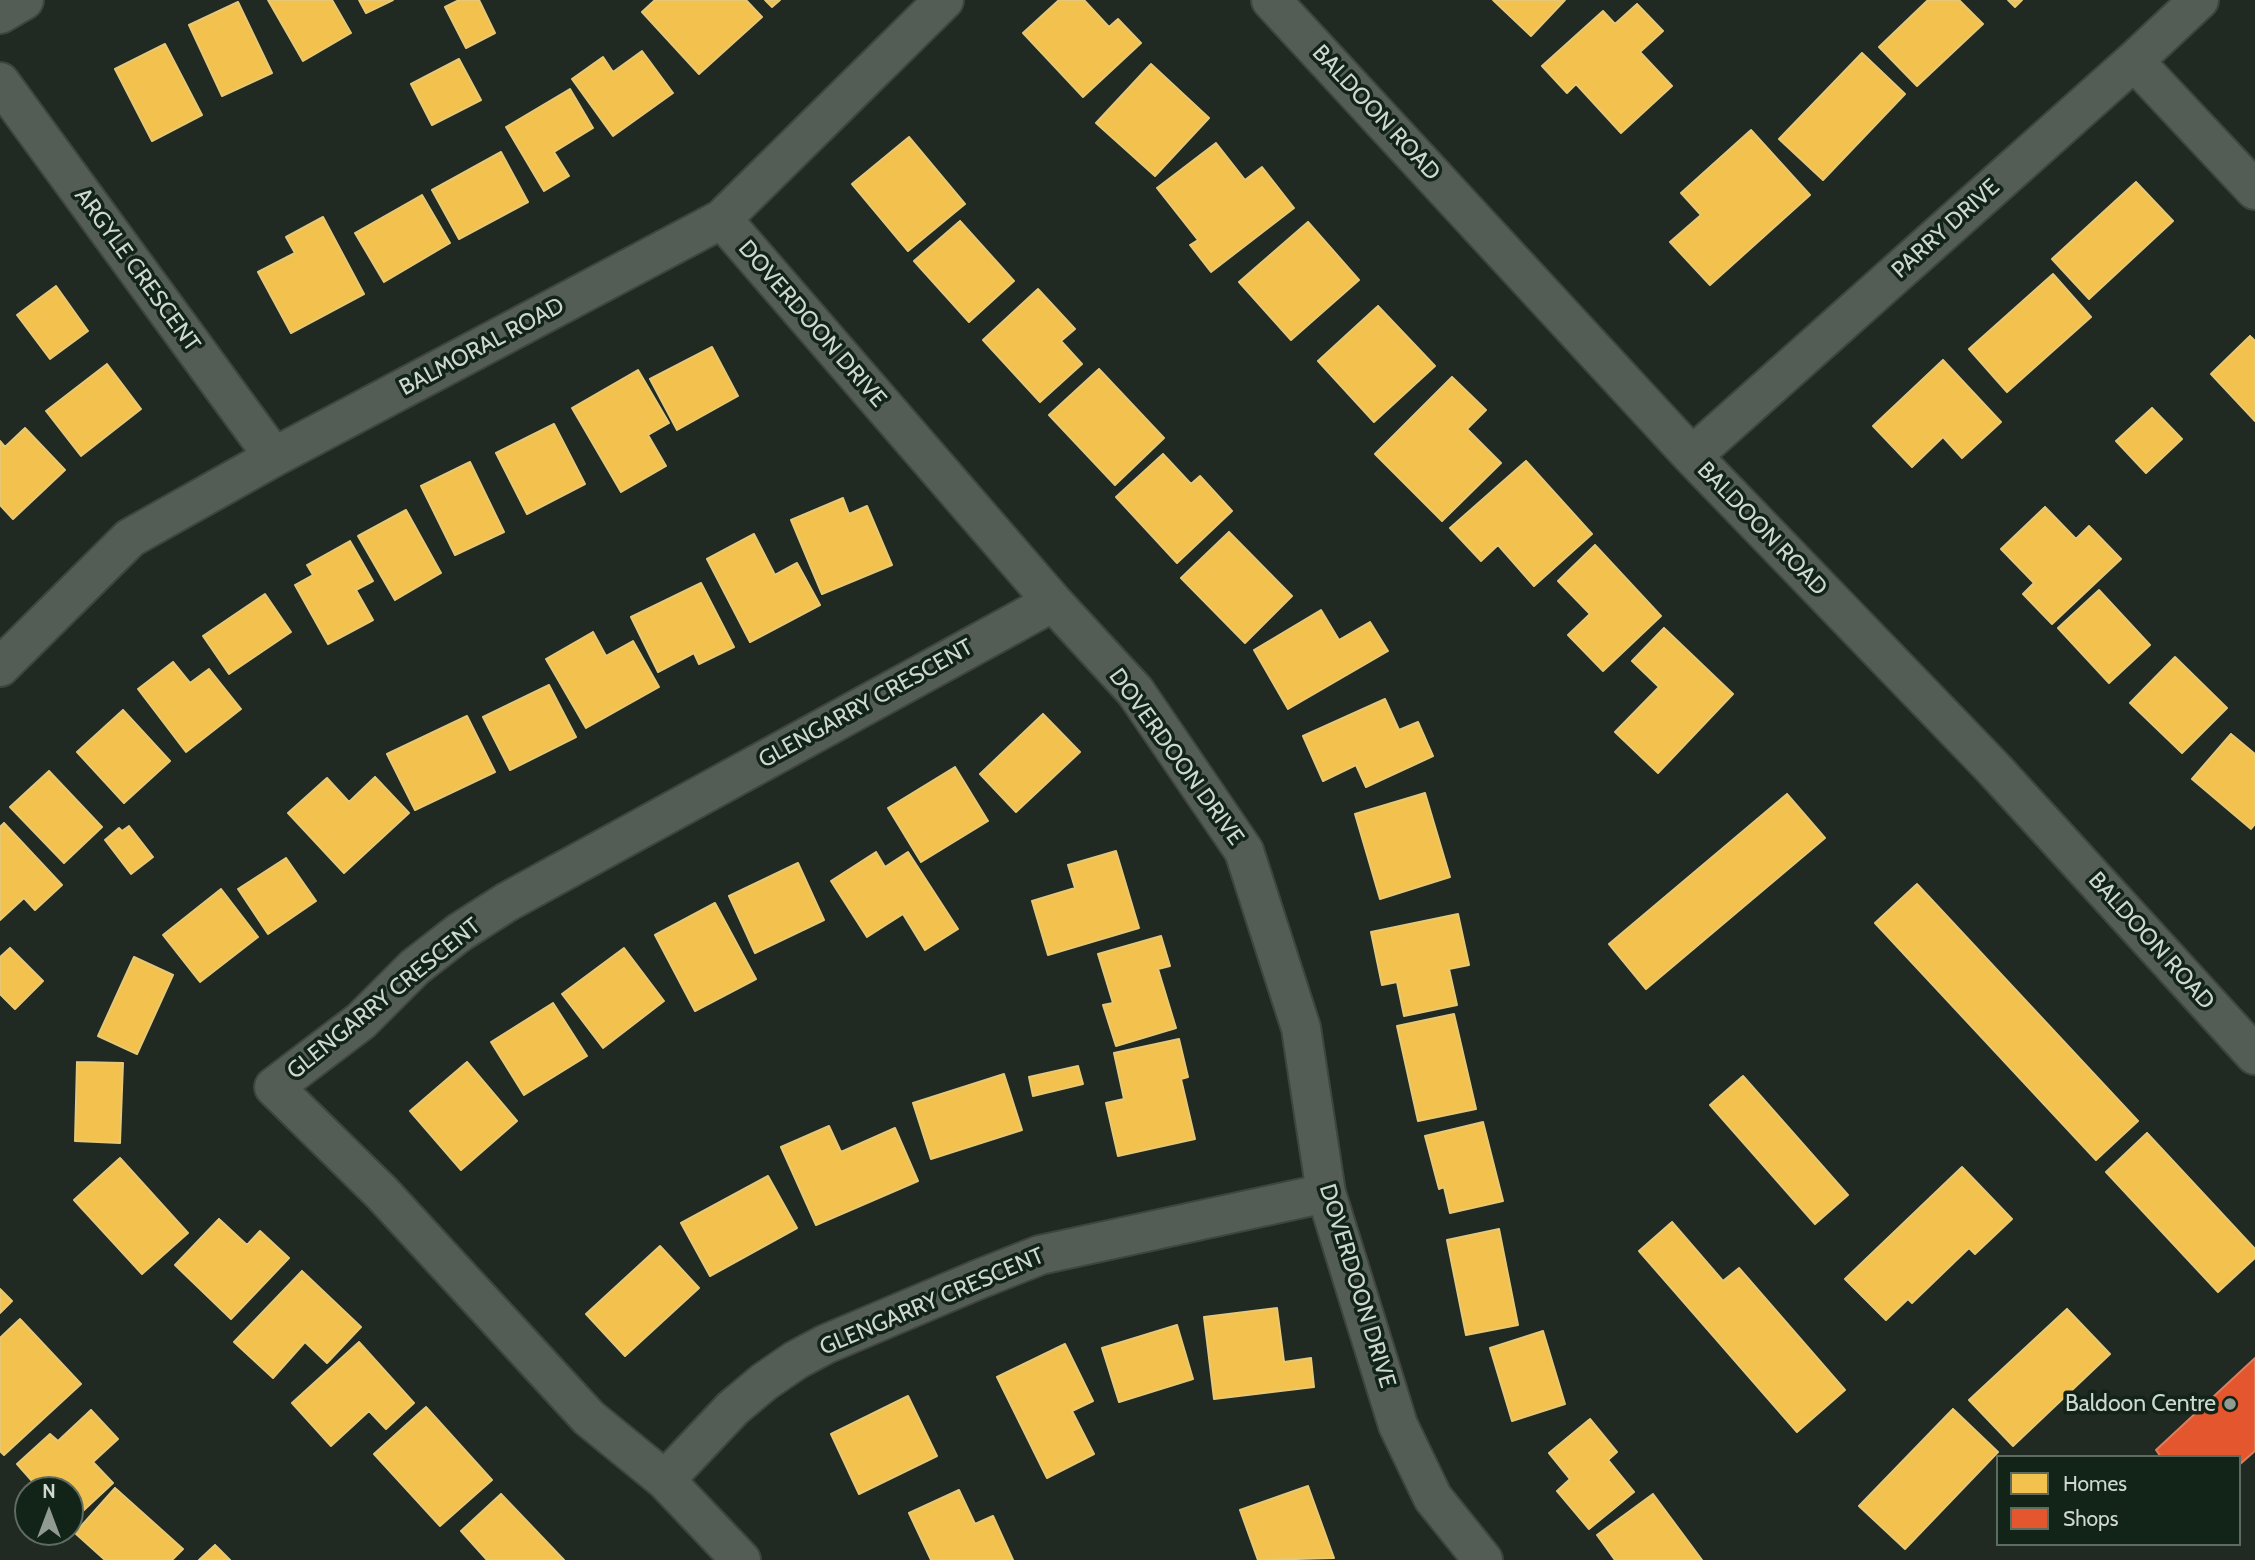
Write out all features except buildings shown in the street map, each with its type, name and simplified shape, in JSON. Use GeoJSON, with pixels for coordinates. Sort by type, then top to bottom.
{"type":"FeatureCollection","features":[{"type":"Feature","properties":{"kind":"street"},"geometry":{"type":"LineString","coordinates":[[0,14],[24,0]]}},
{"type":"Feature","properties":{"kind":"street","name":"BALMORAL ROAD"},"geometry":{"type":"LineString","coordinates":[[0,667],[130,538],[274,457],[722,219],[944,0]]}},
{"type":"Feature","properties":{"kind":"street","name":"BALDOON ROAD"},"geometry":{"type":"LineString","coordinates":[[1271,0],[1692,456],[1994,769],[2255,1055]]}},
{"type":"Feature","properties":{"kind":"street","name":"PARRY DRIVE"},"geometry":{"type":"LineString","coordinates":[[1692,456],[2199,0]]}},
{"type":"Feature","properties":{"kind":"street"},"geometry":{"type":"LineString","coordinates":[[2134,61],[2255,190]]}},
{"type":"Feature","properties":{"kind":"street","name":"ARGYLE CRESCENT"},"geometry":{"type":"LineString","coordinates":[[0,82],[274,457]]}},
{"type":"Feature","properties":{"kind":"street","name":"DOVERDOON DRIVE"},"geometry":{"type":"LineString","coordinates":[[722,219],[1053,602],[1135,691],[1244,851],[1301,1028],[1326,1193],[1398,1425],[1433,1498],[1483,1560]]}},
{"type":"Feature","properties":{"kind":"street","name":"GLENGARRY CRESCENT"},"geometry":{"type":"LineString","coordinates":[[740,1560],[665,1480],[589,1418],[382,1194],[274,1087],[361,1021],[433,953],[507,902],[1053,602]]}},
{"type":"Feature","properties":{"kind":"street","name":"GLENGARRY CRESCENT"},"geometry":{"type":"LineString","coordinates":[[665,1480],[733,1408],[764,1382],[796,1360],[826,1345],[1040,1255],[1326,1193]]}},
{"type":"Feature","properties":{"kind":"place","name":"Baldoon Centre"},"geometry":{"type":"Point","coordinates":[2230,1404]}}]}
